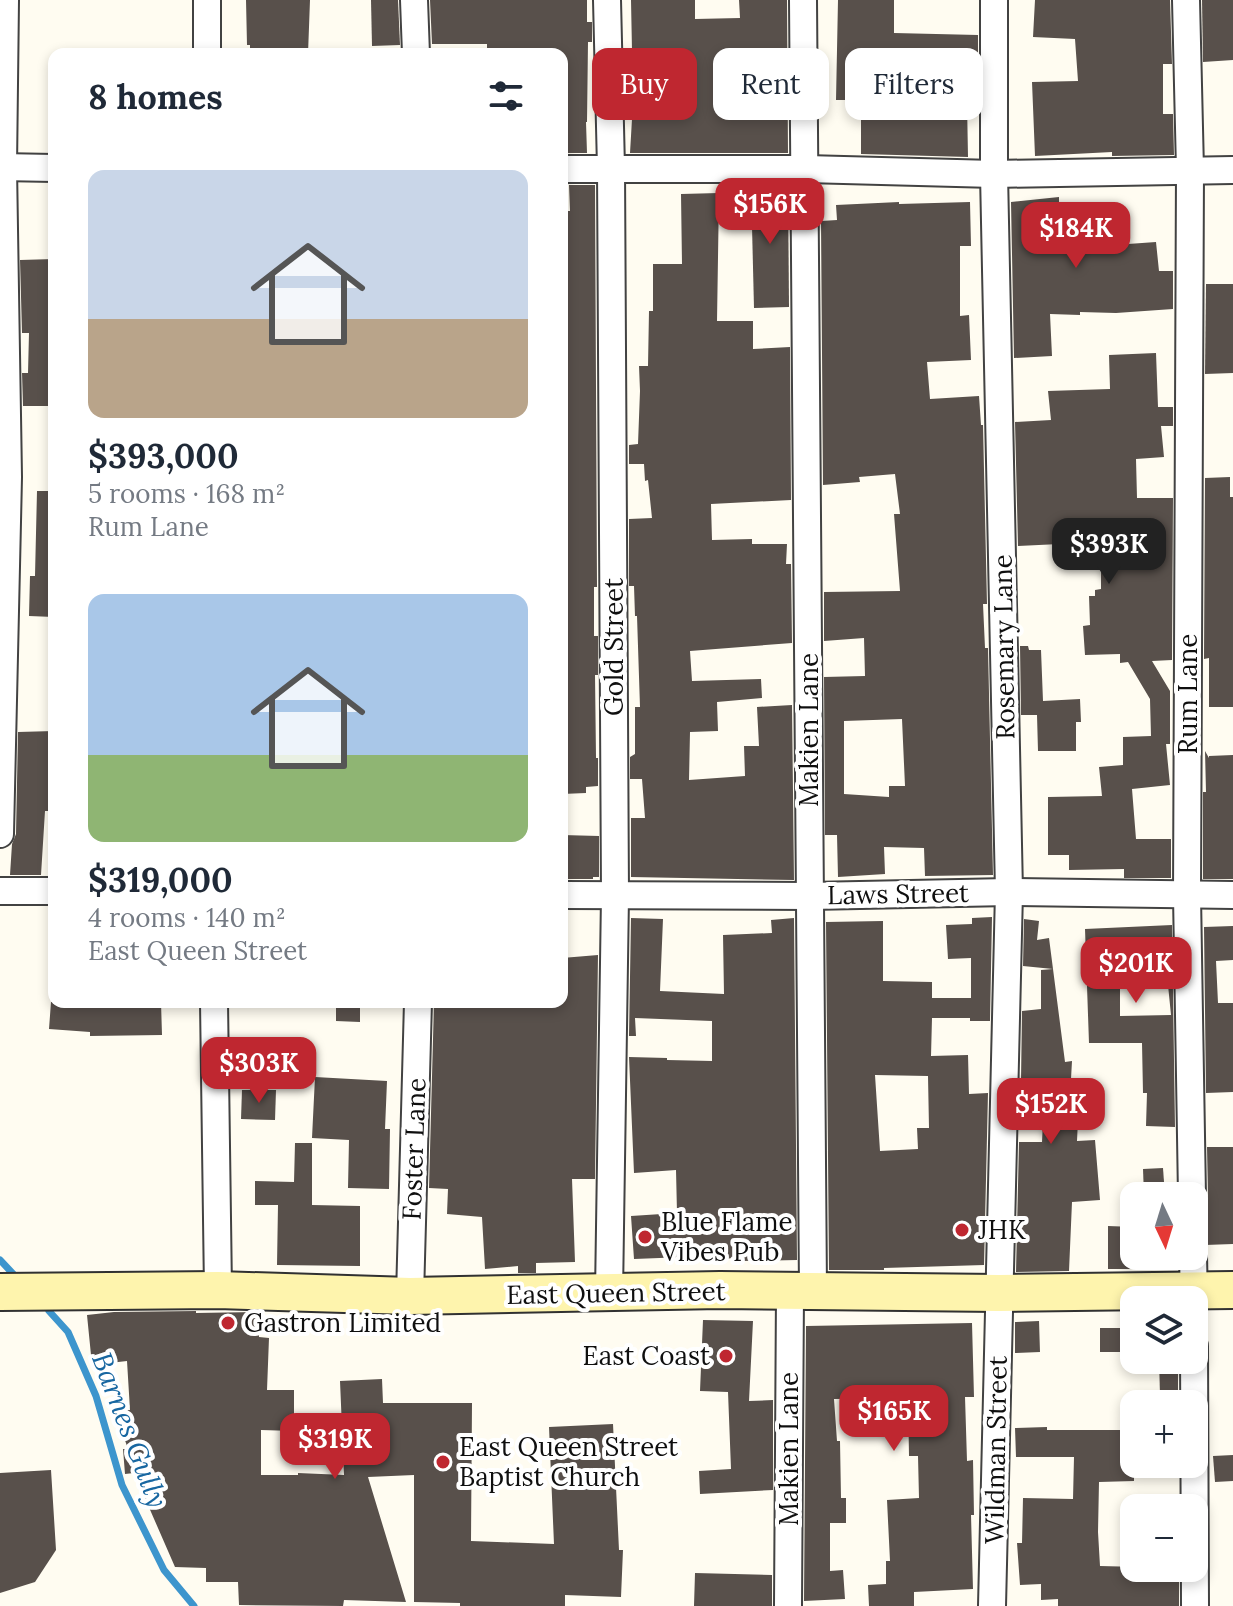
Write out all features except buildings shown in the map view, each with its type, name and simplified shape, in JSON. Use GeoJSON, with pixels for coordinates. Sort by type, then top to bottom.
{"type":"FeatureCollection","features":[{"type":"Feature","properties":{"kind":"main road","name":"East Queen Street"},"geometry":{"type":"LineString","coordinates":[[0,1292],[218,1290],[410,1296],[720,1290],[999,1293],[1194,1282],[1233,1290]]}},
{"type":"Feature","properties":{"kind":"street"},"geometry":{"type":"LineString","coordinates":[[0,834],[8,477],[2,167],[5,0]]}},
{"type":"Feature","properties":{"kind":"street"},"geometry":{"type":"LineString","coordinates":[[207,0],[207,48]]}},
{"type":"Feature","properties":{"kind":"street"},"geometry":{"type":"LineString","coordinates":[[414,0],[416,48]]}},
{"type":"Feature","properties":{"kind":"street","name":"Gold Street"},"geometry":{"type":"LineString","coordinates":[[607,0],[611,168],[615,896],[609,1294]]}},
{"type":"Feature","properties":{"kind":"street","name":"Makien Lane"},"geometry":{"type":"LineString","coordinates":[[788,1606],[801,1291],[810,896],[803,0]]}},
{"type":"Feature","properties":{"kind":"street","name":"Rosemary Lane"},"geometry":{"type":"LineString","coordinates":[[994,0],[994,174],[1009,892],[999,1293]]}},
{"type":"Feature","properties":{"kind":"street","name":"Rum Lane"},"geometry":{"type":"LineString","coordinates":[[1186,0],[1190,170],[1187,895],[1192,1182]]}},
{"type":"Feature","properties":{"kind":"street"},"geometry":{"type":"LineString","coordinates":[[2,167],[48,168]]}},
{"type":"Feature","properties":{"kind":"street"},"geometry":{"type":"LineString","coordinates":[[568,169],[806,169],[994,174],[1233,170]]}},
{"type":"Feature","properties":{"kind":"street"},"geometry":{"type":"LineString","coordinates":[[0,891],[48,891]]}},
{"type":"Feature","properties":{"kind":"street","name":"Laws Street"},"geometry":{"type":"LineString","coordinates":[[568,895],[810,896],[1009,892],[1233,895]]}},
{"type":"Feature","properties":{"kind":"street"},"geometry":{"type":"LineString","coordinates":[[214,1008],[218,1290]]}},
{"type":"Feature","properties":{"kind":"street","name":"Foster Lane"},"geometry":{"type":"LineString","coordinates":[[410,1296],[418,1008]]}},
{"type":"Feature","properties":{"kind":"street","name":"Wildman Street"},"geometry":{"type":"LineString","coordinates":[[992,1606],[999,1293]]}},
{"type":"Feature","properties":{"kind":"street"},"geometry":{"type":"LineString","coordinates":[[1194,1374],[1195,1606]]}},
{"type":"Feature","properties":{"kind":"waterway","name":"Barnes Gully"},"geometry":{"type":"LineString","coordinates":[[0,1260],[17,1278]]}},
{"type":"Feature","properties":{"kind":"waterway","name":"Barnes Gully"},"geometry":{"type":"LineString","coordinates":[[49,1311],[68,1332],[96,1396],[122,1485],[164,1570],[194,1606]]}},
{"type":"Feature","properties":{"kind":"place","name":"JHK"},"geometry":{"type":"Point","coordinates":[962,1230]}},
{"type":"Feature","properties":{"kind":"place","name":"Blue Flame Vibes Pub"},"geometry":{"type":"Point","coordinates":[645,1237]}},
{"type":"Feature","properties":{"kind":"place","name":"Gastron Limited"},"geometry":{"type":"Point","coordinates":[228,1323]}},
{"type":"Feature","properties":{"kind":"place","name":"East Coast"},"geometry":{"type":"Point","coordinates":[726,1356]}},
{"type":"Feature","properties":{"kind":"place","name":"East Queen Street Baptist Church"},"geometry":{"type":"Point","coordinates":[443,1462]}}]}
